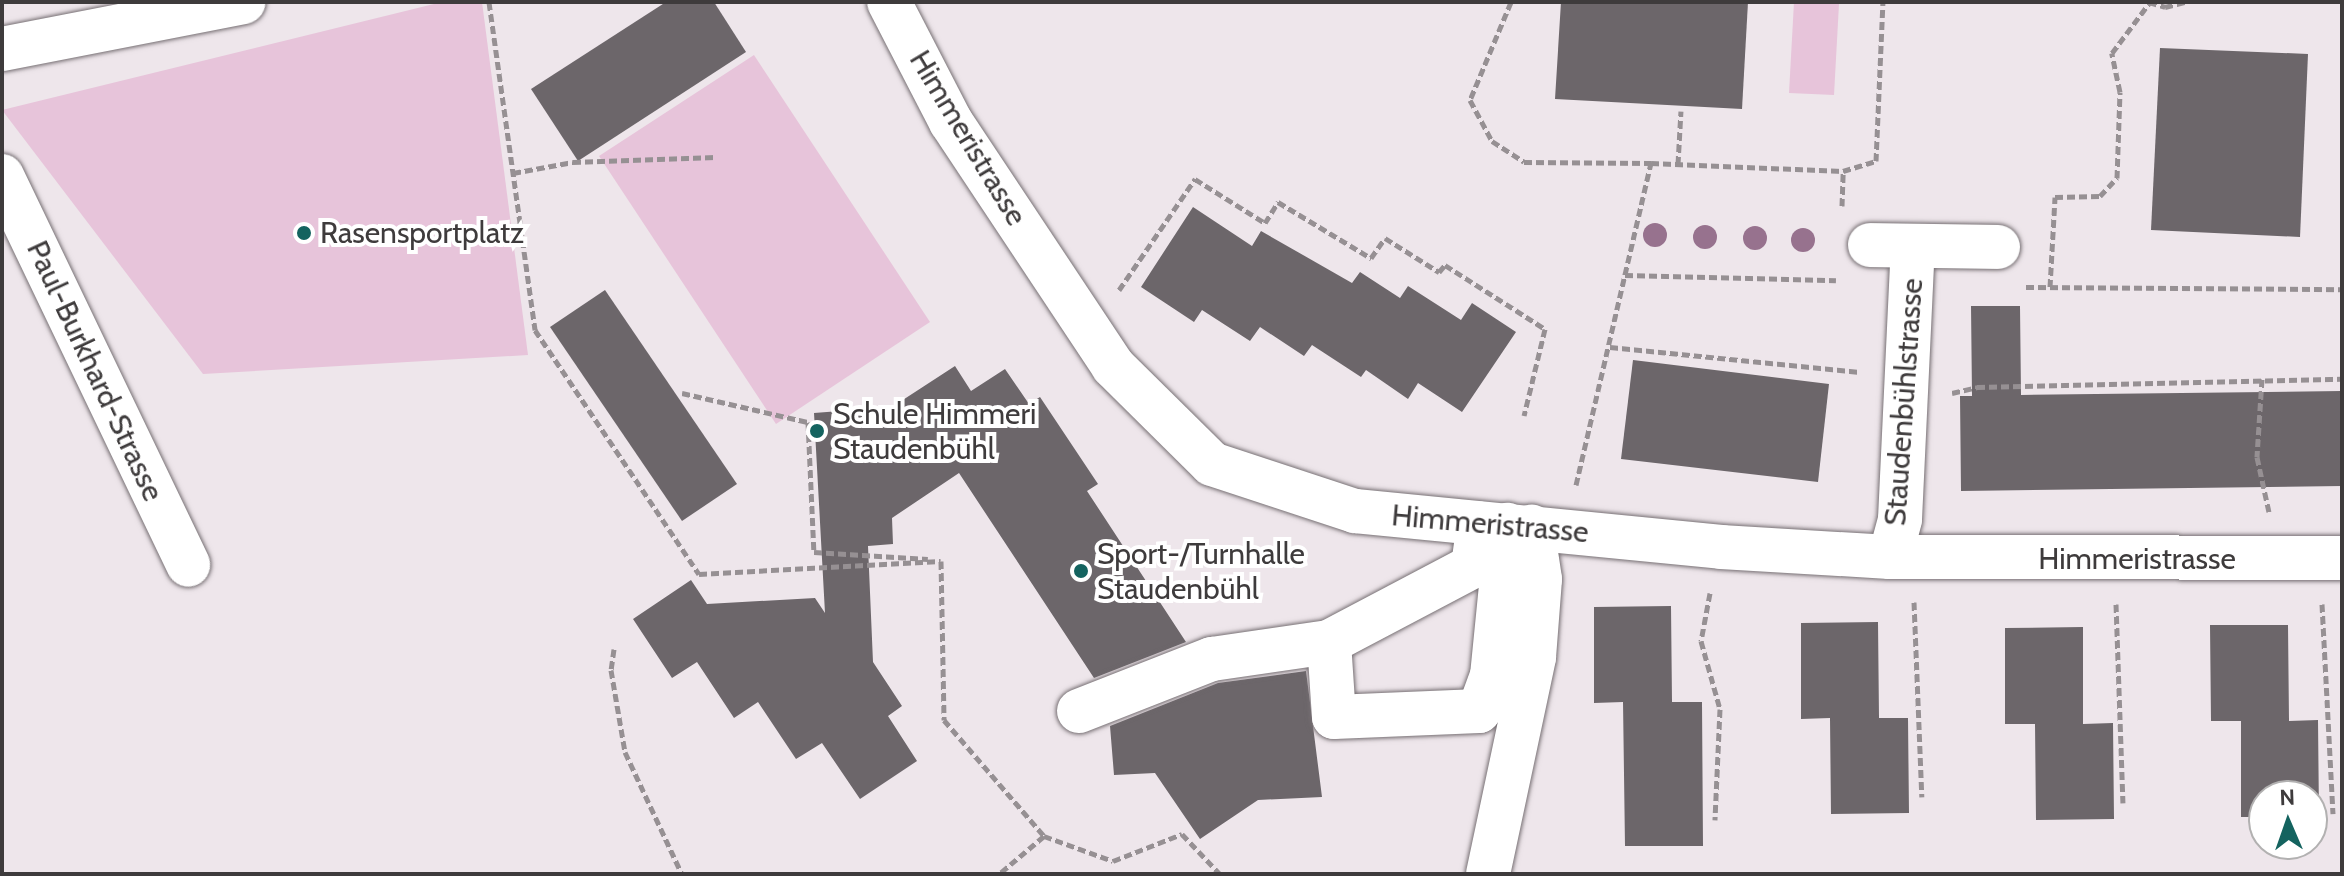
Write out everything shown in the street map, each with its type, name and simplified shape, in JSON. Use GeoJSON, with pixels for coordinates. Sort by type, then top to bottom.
{"type":"FeatureCollection","features":[{"type":"Feature","properties":{"kind":"street"},"geometry":{"type":"LineString","coordinates":[[2,49],[243,2]]}},
{"type":"Feature","properties":{"kind":"street","name":"Himmeristrasse"},"geometry":{"type":"LineString","coordinates":[[889,2],[951,122],[1113,366],[1212,464],[1355,511],[1506,525],[1902,574],[2333,573]]}},
{"type":"Feature","properties":{"kind":"street","name":"Paul-Burkhard-Strasse"},"geometry":{"type":"LineString","coordinates":[[2,176],[188,565]]}},
{"type":"Feature","properties":{"kind":"street","name":"Staudenbühlstrasse"},"geometry":{"type":"LineString","coordinates":[[1870,245],[1998,247]]}},
{"type":"Feature","properties":{"kind":"street","name":"Staudenbühlstrasse"},"geometry":{"type":"LineString","coordinates":[[1902,574],[1900,519],[1913,246]]}},
{"type":"Feature","properties":{"kind":"street"},"geometry":{"type":"LineString","coordinates":[[1329,642],[1334,717],[1479,711],[1492,676],[1506,525]]}},
{"type":"Feature","properties":{"kind":"street"},"geometry":{"type":"LineString","coordinates":[[1079,711],[1212,659],[1329,642],[1473,566],[1506,525]]}},
{"type":"Feature","properties":{"kind":"street"},"geometry":{"type":"LineString","coordinates":[[1488,874],[1534,657],[1540,579],[1506,525]]}},
{"type":"Feature","properties":{"kind":"path"},"geometry":{"type":"LineString","coordinates":[[489,2],[535,330],[699,574],[941,561]]}},
{"type":"Feature","properties":{"kind":"path"},"geometry":{"type":"LineString","coordinates":[[1511,2],[1470,100],[1492,141],[1524,162],[1651,163],[1843,171],[1876,161],[1883,2]]}},
{"type":"Feature","properties":{"kind":"path"},"geometry":{"type":"LineString","coordinates":[[2050,287],[2055,197],[2100,196],[2117,178],[2120,92],[2112,53],[2150,2],[2185,2]]}},
{"type":"Feature","properties":{"kind":"path"},"geometry":{"type":"LineString","coordinates":[[1678,164],[1681,111]]}},
{"type":"Feature","properties":{"kind":"path"},"geometry":{"type":"LineString","coordinates":[[513,173],[573,162],[716,157]]}},
{"type":"Feature","properties":{"kind":"path"},"geometry":{"type":"LineString","coordinates":[[1573,494],[1651,163]]}},
{"type":"Feature","properties":{"kind":"path"},"geometry":{"type":"LineString","coordinates":[[1114,297],[1195,179],[1265,223],[1278,202],[1371,258],[1385,238],[1439,272],[1445,265],[1545,329],[1524,416]]}},
{"type":"Feature","properties":{"kind":"path"},"geometry":{"type":"LineString","coordinates":[[1625,275],[1838,280]]}},
{"type":"Feature","properties":{"kind":"path"},"geometry":{"type":"LineString","coordinates":[[2025,287],[2342,289]]}},
{"type":"Feature","properties":{"kind":"path"},"geometry":{"type":"LineString","coordinates":[[1610,347],[1866,373]]}},
{"type":"Feature","properties":{"kind":"path"},"geometry":{"type":"LineString","coordinates":[[2262,379],[2255,412],[2257,457],[2271,519]]}},
{"type":"Feature","properties":{"kind":"path"},"geometry":{"type":"LineString","coordinates":[[1945,396],[1977,387],[2342,379]]}},
{"type":"Feature","properties":{"kind":"path"},"geometry":{"type":"LineString","coordinates":[[682,393],[808,422],[814,552],[877,551],[941,561]]}},
{"type":"Feature","properties":{"kind":"path"},"geometry":{"type":"LineString","coordinates":[[941,561],[944,720],[1044,836],[1113,861],[1182,834],[1220,874]]}},
{"type":"Feature","properties":{"kind":"path"},"geometry":{"type":"LineString","coordinates":[[2333,573],[2333,814]]}},
{"type":"Feature","properties":{"kind":"path"},"geometry":{"type":"LineString","coordinates":[[1902,574],[1922,797]]}},
{"type":"Feature","properties":{"kind":"path"},"geometry":{"type":"LineString","coordinates":[[1714,577],[1701,641],[1720,709],[1715,820]]}},
{"type":"Feature","properties":{"kind":"path"},"geometry":{"type":"LineString","coordinates":[[2116,592],[2123,803]]}},
{"type":"Feature","properties":{"kind":"path"},"geometry":{"type":"LineString","coordinates":[[614,649],[611,670],[625,752],[682,874]]}},
{"type":"Feature","properties":{"kind":"path"},"geometry":{"type":"LineString","coordinates":[[999,874],[1044,836]]}},
{"type":"Feature","properties":{"kind":"shaded area","name":"Rasensportplatz"},"geometry":{"type":"Polygon","coordinates":[[[442,2],[482,2],[528,355],[203,374],[2,110],[442,2]]]}},
{"type":"Feature","properties":{"kind":"shaded area"},"geometry":{"type":"Polygon","coordinates":[[[1794,2],[1839,4],[1834,95],[1789,93],[1794,2]]]}},
{"type":"Feature","properties":{"kind":"shaded area"},"geometry":{"type":"Polygon","coordinates":[[[754,55],[930,322],[776,424],[599,156],[754,55]]]}},
{"type":"Feature","properties":{"kind":"building"},"geometry":{"type":"Polygon","coordinates":[[[666,2],[714,2],[746,52],[578,161],[531,89],[666,2]]]}},
{"type":"Feature","properties":{"kind":"building"},"geometry":{"type":"Polygon","coordinates":[[[1561,2],[1748,2],[1742,109],[1555,99],[1561,2]]]}},
{"type":"Feature","properties":{"kind":"building"},"geometry":{"type":"Polygon","coordinates":[[[2160,48],[2308,54],[2300,237],[2151,230],[2160,48]]]}},
{"type":"Feature","properties":{"kind":"building"},"geometry":{"type":"Polygon","coordinates":[[[1193,207],[1252,246],[1261,231],[1352,283],[1360,272],[1400,298],[1408,286],[1461,320],[1472,303],[1516,332],[1462,412],[1418,383],[1408,399],[1366,370],[1361,377],[1312,345],[1304,356],[1260,327],[1250,341],[1202,310],[1194,322],[1141,287],[1193,207]]]}},
{"type":"Feature","properties":{"kind":"building"},"geometry":{"type":"Polygon","coordinates":[[[605,290],[737,484],[682,521],[550,327],[605,290]]]}},
{"type":"Feature","properties":{"kind":"building"},"geometry":{"type":"Polygon","coordinates":[[[1971,306],[2020,306],[2021,395],[2342,391],[2342,486],[1961,491],[1960,396],[1972,396],[1971,306]]]}},
{"type":"Feature","properties":{"kind":"building"},"geometry":{"type":"Polygon","coordinates":[[[1633,360],[1829,384],[1818,482],[1621,459],[1633,360]]]}},
{"type":"Feature","properties":{"kind":"building"},"geometry":{"type":"Polygon","coordinates":[[[955,366],[971,391],[1005,369],[1029,404],[1040,397],[1098,484],[1087,491],[1186,642],[1094,678],[959,473],[892,518],[893,544],[868,546],[873,662],[902,706],[888,716],[917,761],[860,799],[822,743],[796,759],[758,702],[734,718],[697,662],[672,678],[633,619],[691,580],[707,604],[815,598],[825,613],[814,413],[892,407],[955,366]]]}},
{"type":"Feature","properties":{"kind":"building"},"geometry":{"type":"Polygon","coordinates":[[[1671,606],[1672,702],[1702,702],[1703,846],[1625,846],[1623,702],[1594,703],[1594,607],[1671,606]]]}},
{"type":"Feature","properties":{"kind":"building"},"geometry":{"type":"Polygon","coordinates":[[[1878,622],[1879,718],[1908,718],[1909,813],[1831,814],[1830,718],[1801,719],[1801,623],[1878,622]]]}},
{"type":"Feature","properties":{"kind":"building"},"geometry":{"type":"Polygon","coordinates":[[[2210,625],[2288,625],[2289,721],[2318,720],[2319,780],[2248,780],[2248,817],[2241,817],[2241,721],[2211,721],[2210,625]]]}},
{"type":"Feature","properties":{"kind":"building"},"geometry":{"type":"Polygon","coordinates":[[[2083,627],[2083,724],[2113,723],[2114,819],[2036,820],[2035,724],[2005,724],[2005,628],[2083,627]]]}},
{"type":"Feature","properties":{"kind":"building"},"geometry":{"type":"Polygon","coordinates":[[[1306,671],[1322,797],[1258,800],[1200,839],[1155,773],[1114,775],[1110,726],[1218,683],[1306,671]]]}},
{"type":"Feature","properties":{"kind":"place","name":"Rasensportplatz"},"geometry":{"type":"Point","coordinates":[304,233]}},
{"type":"Feature","properties":{"kind":"place","name":"Schule Himmeri Staudenbühl"},"geometry":{"type":"Point","coordinates":[817,431]}},
{"type":"Feature","properties":{"kind":"place","name":"Sport-/Turnhalle Staudenbühl"},"geometry":{"type":"Point","coordinates":[1081,571]}}]}
